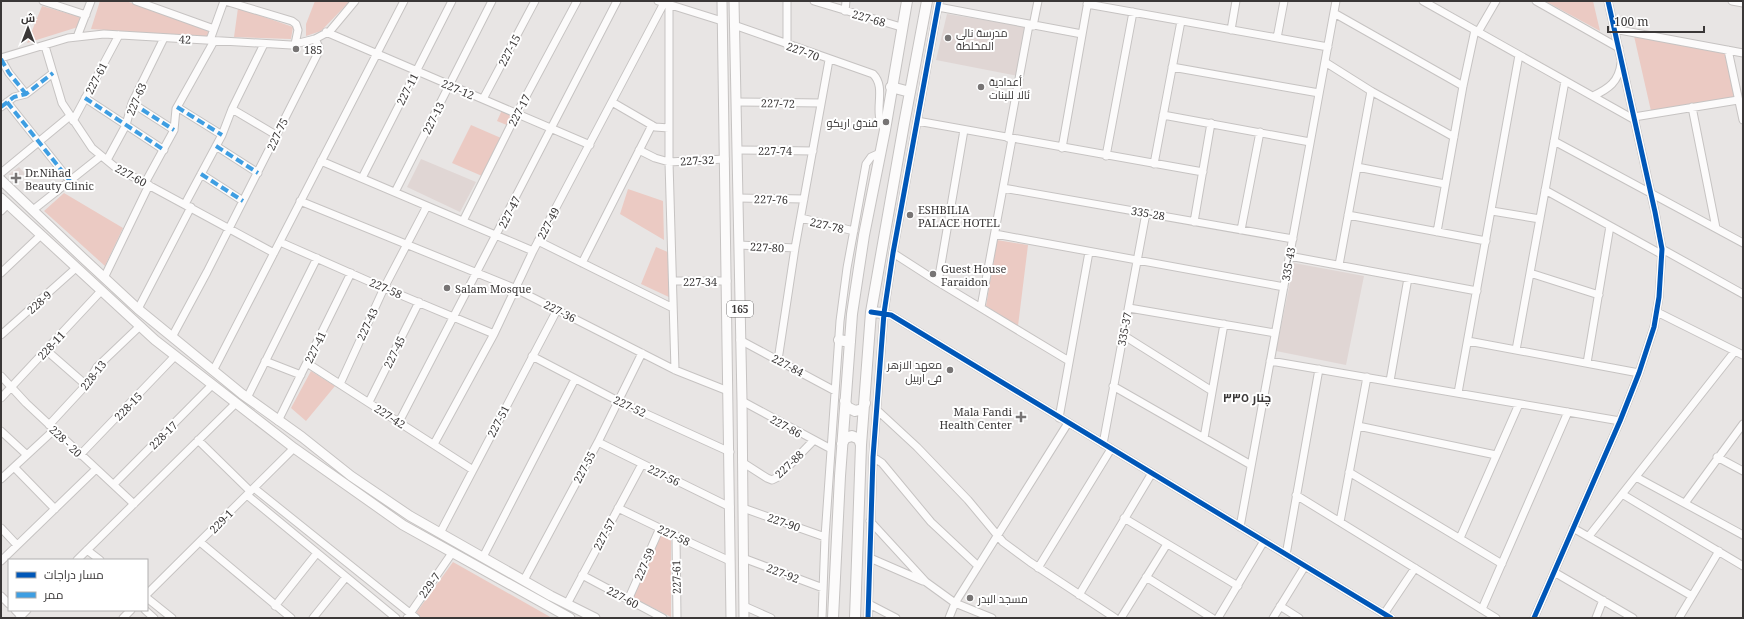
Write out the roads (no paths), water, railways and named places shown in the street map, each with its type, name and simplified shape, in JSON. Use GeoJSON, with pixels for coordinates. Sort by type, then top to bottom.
{"type":"FeatureCollection","features":[{"type":"Feature","properties":{"kind":"highway"},"geometry":{"type":"LineString","coordinates":[[833,618],[842,444],[850,342],[863,242],[885,130],[906,1]]}},
{"type":"Feature","properties":{"kind":"highway"},"geometry":{"type":"LineString","coordinates":[[854,618],[861,445],[871,312],[927,1]]}},
{"type":"Feature","properties":{"kind":"highway"},"geometry":{"type":"LineString","coordinates":[[891,87],[910,92]]}},
{"type":"Feature","properties":{"kind":"highway"},"geometry":{"type":"LineString","coordinates":[[871,312],[884,313]]}},
{"type":"Feature","properties":{"kind":"highway"},"geometry":{"type":"LineString","coordinates":[[839,340],[850,342]]}},
{"type":"Feature","properties":{"kind":"highway"},"geometry":{"type":"LineString","coordinates":[[845,401],[848,408],[855,411],[861,410],[865,403]]}},
{"type":"Feature","properties":{"kind":"highway"},"geometry":{"type":"LineString","coordinates":[[842,444],[846,438],[852,436],[859,439],[861,445]]}},
{"type":"Feature","properties":{"kind":"main road","name":"165"},"geometry":{"type":"LineString","coordinates":[[722,1],[730,452],[731,618]]}},
{"type":"Feature","properties":{"kind":"main road","name":"165"},"geometry":{"type":"LineString","coordinates":[[734,1],[742,401],[744,618]]}},
{"type":"Feature","properties":{"kind":"main road"},"geometry":{"type":"LineString","coordinates":[[724,126],[736,125]]}},
{"type":"Feature","properties":{"kind":"main road"},"geometry":{"type":"LineString","coordinates":[[1,180],[138,309],[247,398],[302,437],[351,476],[410,516],[551,596],[595,618]]}},
{"type":"Feature","properties":{"kind":"main road"},"geometry":{"type":"LineString","coordinates":[[3,204],[41,235],[101,291],[175,356],[294,448],[403,525],[570,618]]}},
{"type":"Feature","properties":{"kind":"main road"},"geometry":{"type":"LineString","coordinates":[[729,469],[742,465]]}},
{"type":"Feature","properties":{"kind":"main road"},"geometry":{"type":"LineString","coordinates":[[343,483],[351,476]]}},
{"type":"Feature","properties":{"kind":"main road"},"geometry":{"type":"LineString","coordinates":[[546,606],[551,596]]}},
{"type":"Feature","properties":{"kind":"street"},"geometry":{"type":"LineString","coordinates":[[43,1],[86,15]]}},
{"type":"Feature","properties":{"kind":"street"},"geometry":{"type":"LineString","coordinates":[[77,37],[91,1]]}},
{"type":"Feature","properties":{"kind":"street"},"geometry":{"type":"LineString","coordinates":[[136,1],[214,29]]}},
{"type":"Feature","properties":{"kind":"street"},"geometry":{"type":"LineString","coordinates":[[104,278],[147,184],[174,130],[177,107],[212,41],[214,29],[224,1],[292,21],[296,24],[298,30],[295,44]]}},
{"type":"Feature","properties":{"kind":"street","name":"42"},"geometry":{"type":"LineString","coordinates":[[1,59],[68,38],[104,34],[264,44],[295,44],[315,38],[326,32],[330,32],[355,1]]}},
{"type":"Feature","properties":{"kind":"street"},"geometry":{"type":"LineString","coordinates":[[213,371],[404,1]]}},
{"type":"Feature","properties":{"kind":"street","name":"227-11"},"geometry":{"type":"LineString","coordinates":[[362,178],[452,1]]}},
{"type":"Feature","properties":{"kind":"street","name":"227-13"},"geometry":{"type":"LineString","coordinates":[[395,192],[492,1]]}},
{"type":"Feature","properties":{"kind":"street","name":"227-15"},"geometry":{"type":"LineString","coordinates":[[483,99],[535,1]]}},
{"type":"Feature","properties":{"kind":"street","name":"227-17"},"geometry":{"type":"LineString","coordinates":[[463,221],[517,113],[577,1]]}},
{"type":"Feature","properties":{"kind":"street","name":"227-47"},"geometry":{"type":"LineString","coordinates":[[399,422],[617,1]]}},
{"type":"Feature","properties":{"kind":"street"},"geometry":{"type":"LineString","coordinates":[[787,1],[787,45]]}},
{"type":"Feature","properties":{"kind":"street","name":"227-68"},"geometry":{"type":"LineString","coordinates":[[814,1],[901,27]]}},
{"type":"Feature","properties":{"kind":"street"},"geometry":{"type":"LineString","coordinates":[[845,11],[846,1]]}},
{"type":"Feature","properties":{"kind":"street"},"geometry":{"type":"LineString","coordinates":[[981,307],[1031,26],[1038,1]]}},
{"type":"Feature","properties":{"kind":"street"},"geometry":{"type":"LineString","coordinates":[[1230,30],[1236,1]]}},
{"type":"Feature","properties":{"kind":"street"},"geometry":{"type":"LineString","coordinates":[[1278,38],[1284,1]]}},
{"type":"Feature","properties":{"kind":"street","name":"335-43"},"geometry":{"type":"LineString","coordinates":[[1240,527],[1336,1]]}},
{"type":"Feature","properties":{"kind":"street"},"geometry":{"type":"LineString","coordinates":[[1424,1],[1635,119],[1692,107],[1738,100]]}},
{"type":"Feature","properties":{"kind":"street"},"geometry":{"type":"LineString","coordinates":[[1437,232],[1463,86],[1477,31],[1496,1]]}},
{"type":"Feature","properties":{"kind":"street"},"geometry":{"type":"LineString","coordinates":[[1536,1],[1619,48]]}},
{"type":"Feature","properties":{"kind":"street"},"geometry":{"type":"LineString","coordinates":[[1534,618],[1620,421],[1650,343],[1657,312],[1661,252],[1651,193],[1608,1]]}},
{"type":"Feature","properties":{"kind":"street"},"geometry":{"type":"LineString","coordinates":[[1732,1],[1743,3]]}},
{"type":"Feature","properties":{"kind":"street"},"geometry":{"type":"LineString","coordinates":[[1062,148],[1087,2],[1181,21],[1328,47]]}},
{"type":"Feature","properties":{"kind":"street"},"geometry":{"type":"LineString","coordinates":[[675,370],[669,128],[664,3],[722,21]]}},
{"type":"Feature","properties":{"kind":"street","name":"227-49"},"geometry":{"type":"LineString","coordinates":[[434,444],[494,334],[514,288],[538,241],[664,3]]}},
{"type":"Feature","properties":{"kind":"street"},"geometry":{"type":"LineString","coordinates":[[868,618],[870,520],[884,313],[892,253],[939,4],[1031,26],[1082,34]]}},
{"type":"Feature","properties":{"kind":"street"},"geometry":{"type":"LineString","coordinates":[[1106,156],[1133,12]]}},
{"type":"Feature","properties":{"kind":"street"},"geometry":{"type":"LineString","coordinates":[[1334,13],[1463,86]]}},
{"type":"Feature","properties":{"kind":"street"},"geometry":{"type":"LineString","coordinates":[[1154,164],[1181,21]]}},
{"type":"Feature","properties":{"kind":"street","name":"227-70"},"geometry":{"type":"LineString","coordinates":[[734,25],[829,60],[873,74],[879,83],[879,118],[880,124],[885,130]]}},
{"type":"Feature","properties":{"kind":"street"},"geometry":{"type":"LineString","coordinates":[[1614,29],[1743,53]]}},
{"type":"Feature","properties":{"kind":"street","name":"227-12"},"geometry":{"type":"LineString","coordinates":[[326,32],[376,55],[590,144]]}},
{"type":"Feature","properties":{"kind":"street","name":"227-61"},"geometry":{"type":"LineString","coordinates":[[71,119],[85,98],[119,35]]}},
{"type":"Feature","properties":{"kind":"street","name":"227-63"},"geometry":{"type":"LineString","coordinates":[[104,158],[126,125],[132,104],[164,38]]}},
{"type":"Feature","properties":{"kind":"street","name":"227-75"},"geometry":{"type":"LineString","coordinates":[[172,337],[208,272],[228,228],[258,173],[318,53],[319,47],[315,38]]}},
{"type":"Feature","properties":{"kind":"street"},"geometry":{"type":"LineString","coordinates":[[138,309],[264,44]]}},
{"type":"Feature","properties":{"kind":"street","name":"227-60"},"geometry":{"type":"LineString","coordinates":[[45,46],[62,103],[71,119],[92,148],[115,167],[274,253]]}},
{"type":"Feature","properties":{"kind":"street"},"geometry":{"type":"LineString","coordinates":[[1728,50],[1743,120]]}},
{"type":"Feature","properties":{"kind":"street"},"geometry":{"type":"LineString","coordinates":[[1458,393],[1519,55]]}},
{"type":"Feature","properties":{"kind":"street"},"geometry":{"type":"LineString","coordinates":[[1593,96],[1607,89],[1613,84],[1618,76],[1621,57]]}},
{"type":"Feature","properties":{"kind":"street"},"geometry":{"type":"LineString","coordinates":[[1,59],[9,73],[26,94]]}},
{"type":"Feature","properties":{"kind":"street"},"geometry":{"type":"LineString","coordinates":[[778,360],[800,218],[829,60]]}},
{"type":"Feature","properties":{"kind":"street"},"geometry":{"type":"LineString","coordinates":[[1325,62],[1371,91],[1454,137]]}},
{"type":"Feature","properties":{"kind":"street"},"geometry":{"type":"LineString","coordinates":[[1172,67],[1319,94]]}},
{"type":"Feature","properties":{"kind":"street"},"geometry":{"type":"LineString","coordinates":[[1,107],[14,97],[26,94],[53,73]]}},
{"type":"Feature","properties":{"kind":"street"},"geometry":{"type":"LineString","coordinates":[[1516,350],[1565,81]]}},
{"type":"Feature","properties":{"kind":"street"},"geometry":{"type":"LineString","coordinates":[[1339,265],[1371,91]]}},
{"type":"Feature","properties":{"kind":"street"},"geometry":{"type":"LineString","coordinates":[[85,98],[164,150]]}},
{"type":"Feature","properties":{"kind":"street"},"geometry":{"type":"LineString","coordinates":[[7,102],[70,180]]}},
{"type":"Feature","properties":{"kind":"street"},"geometry":{"type":"LineString","coordinates":[[612,102],[652,125],[669,128]]}},
{"type":"Feature","properties":{"kind":"street","name":"227-72"},"geometry":{"type":"LineString","coordinates":[[736,102],[821,103]]}},
{"type":"Feature","properties":{"kind":"street"},"geometry":{"type":"LineString","coordinates":[[132,104],[174,130]]}},
{"type":"Feature","properties":{"kind":"street"},"geometry":{"type":"LineString","coordinates":[[177,107],[222,135]]}},
{"type":"Feature","properties":{"kind":"street"},"geometry":{"type":"LineString","coordinates":[[1692,107],[1716,228]]}},
{"type":"Feature","properties":{"kind":"street"},"geometry":{"type":"LineString","coordinates":[[232,109],[276,135]]}},
{"type":"Feature","properties":{"kind":"street"},"geometry":{"type":"LineString","coordinates":[[1163,115],[1310,142]]}},
{"type":"Feature","properties":{"kind":"street"},"geometry":{"type":"LineString","coordinates":[[1,173],[38,142],[71,119]]}},
{"type":"Feature","properties":{"kind":"street"},"geometry":{"type":"LineString","coordinates":[[917,121],[1010,139],[1203,172]]}},
{"type":"Feature","properties":{"kind":"street"},"geometry":{"type":"LineString","coordinates":[[1194,222],[1211,124]]}},
{"type":"Feature","properties":{"kind":"street"},"geometry":{"type":"LineString","coordinates":[[582,263],[652,125]]}},
{"type":"Feature","properties":{"kind":"street"},"geometry":{"type":"LineString","coordinates":[[938,282],[964,130]]}},
{"type":"Feature","properties":{"kind":"street"},"geometry":{"type":"LineString","coordinates":[[1241,230],[1260,132]]}},
{"type":"Feature","properties":{"kind":"street"},"geometry":{"type":"LineString","coordinates":[[1554,141],[1743,243]]}},
{"type":"Feature","properties":{"kind":"street"},"geometry":{"type":"LineString","coordinates":[[216,146],[258,173]]}},
{"type":"Feature","properties":{"kind":"street"},"geometry":{"type":"LineString","coordinates":[[639,150],[655,158],[669,162]]}},
{"type":"Feature","properties":{"kind":"street","name":"227-74"},"geometry":{"type":"LineString","coordinates":[[737,150],[813,151]]}},
{"type":"Feature","properties":{"kind":"street"},"geometry":{"type":"LineString","coordinates":[[822,618],[825,537],[843,296],[866,164],[871,157],[880,153]]}},
{"type":"Feature","properties":{"kind":"street"},"geometry":{"type":"LineString","coordinates":[[33,210],[70,180],[104,158]]}},
{"type":"Feature","properties":{"kind":"street","name":"227-32"},"geometry":{"type":"LineString","coordinates":[[669,162],[725,159]]}},
{"type":"Feature","properties":{"kind":"street"},"geometry":{"type":"LineString","coordinates":[[321,161],[533,251]]}},
{"type":"Feature","properties":{"kind":"street"},"geometry":{"type":"LineString","coordinates":[[1357,167],[1445,184]]}},
{"type":"Feature","properties":{"kind":"street"},"geometry":{"type":"LineString","coordinates":[[201,174],[243,201]]}},
{"type":"Feature","properties":{"kind":"street","name":"335-28"},"geometry":{"type":"LineString","coordinates":[[1003,188],[1292,239]]}},
{"type":"Feature","properties":{"kind":"street"},"geometry":{"type":"LineString","coordinates":[[1545,190],[1610,226],[1743,294]]}},
{"type":"Feature","properties":{"kind":"street","name":"227-76"},"geometry":{"type":"LineString","coordinates":[[738,198],[804,199]]}},
{"type":"Feature","properties":{"kind":"street","name":"227-36"},"geometry":{"type":"LineString","coordinates":[[300,201],[514,288],[675,370],[728,391]]}},
{"type":"Feature","properties":{"kind":"street","name":"227-43"},"geometry":{"type":"LineString","coordinates":[[340,384],[384,288],[408,245],[427,206]]}},
{"type":"Feature","properties":{"kind":"street"},"geometry":{"type":"LineString","coordinates":[[1492,210],[1540,219]]}},
{"type":"Feature","properties":{"kind":"street","name":"335-37"},"geometry":{"type":"LineString","coordinates":[[1103,444],[1146,213]]}},
{"type":"Feature","properties":{"kind":"street"},"geometry":{"type":"LineString","coordinates":[[1348,215],[1486,241]]}},
{"type":"Feature","properties":{"kind":"street","name":"227-78"},"geometry":{"type":"LineString","coordinates":[[800,218],[854,231]]}},
{"type":"Feature","properties":{"kind":"street"},"geometry":{"type":"LineString","coordinates":[[1587,363],[1610,226]]}},
{"type":"Feature","properties":{"kind":"street"},"geometry":{"type":"LineString","coordinates":[[995,234],[1284,287]]}},
{"type":"Feature","properties":{"kind":"street"},"geometry":{"type":"LineString","coordinates":[[1,273],[41,235]]}},
{"type":"Feature","properties":{"kind":"street"},"geometry":{"type":"LineString","coordinates":[[538,241],[673,308]]}},
{"type":"Feature","properties":{"kind":"street","name":"227-58"},"geometry":{"type":"LineString","coordinates":[[280,242],[494,334]]}},
{"type":"Feature","properties":{"kind":"street","name":"227-80"},"geometry":{"type":"LineString","coordinates":[[739,245],[795,248]]}},
{"type":"Feature","properties":{"kind":"street"},"geometry":{"type":"LineString","coordinates":[[1059,418],[1089,252]]}},
{"type":"Feature","properties":{"kind":"street"},"geometry":{"type":"LineString","coordinates":[[892,253],[1069,362]]}},
{"type":"Feature","properties":{"kind":"street"},"geometry":{"type":"LineString","coordinates":[[1289,256],[1477,291]]}},
{"type":"Feature","properties":{"kind":"street"},"geometry":{"type":"LineString","coordinates":[[247,398],[317,258]]}},
{"type":"Feature","properties":{"kind":"street","name":"228-9"},"geometry":{"type":"LineString","coordinates":[[1,335],[76,268]]}},
{"type":"Feature","properties":{"kind":"street","name":"227-41"},"geometry":{"type":"LineString","coordinates":[[278,421],[351,273]]}},
{"type":"Feature","properties":{"kind":"street"},"geometry":{"type":"LineString","coordinates":[[1530,273],[1598,295]]}},
{"type":"Feature","properties":{"kind":"street"},"geometry":{"type":"LineString","coordinates":[[1390,381],[1408,278]]}},
{"type":"Feature","properties":{"kind":"street","name":"227-34"},"geometry":{"type":"LineString","coordinates":[[673,281],[727,281]]}},
{"type":"Feature","properties":{"kind":"street","name":"228-11"},"geometry":{"type":"LineString","coordinates":[[1,398],[101,291]]}},
{"type":"Feature","properties":{"kind":"street","name":"227-45"},"geometry":{"type":"LineString","coordinates":[[369,402],[419,302]]}},
{"type":"Feature","properties":{"kind":"street"},"geometry":{"type":"LineString","coordinates":[[1128,308],[1275,333]]}},
{"type":"Feature","properties":{"kind":"street","name":"227-51"},"geometry":{"type":"LineString","coordinates":[[440,533],[557,310]]}},
{"type":"Feature","properties":{"kind":"street"},"geometry":{"type":"LineString","coordinates":[[1657,312],[1743,355]]}},
{"type":"Feature","properties":{"kind":"street"},"geometry":{"type":"LineString","coordinates":[[884,313],[891,315],[1391,618]]}},
{"type":"Feature","properties":{"kind":"street"},"geometry":{"type":"LineString","coordinates":[[1204,438],[1224,324]]}},
{"type":"Feature","properties":{"kind":"street","name":"228-13"},"geometry":{"type":"LineString","coordinates":[[1,479],[27,455],[52,428],[86,385],[97,367],[140,326]]}},
{"type":"Feature","properties":{"kind":"street"},"geometry":{"type":"LineString","coordinates":[[1123,335],[1212,391]]}},
{"type":"Feature","properties":{"kind":"street","name":"227-84"},"geometry":{"type":"LineString","coordinates":[[740,340],[835,391]]}},
{"type":"Feature","properties":{"kind":"street"},"geometry":{"type":"LineString","coordinates":[[1468,341],[1639,373]]}},
{"type":"Feature","properties":{"kind":"street"},"geometry":{"type":"LineString","coordinates":[[46,350],[86,385]]}},
{"type":"Feature","properties":{"kind":"street"},"geometry":{"type":"LineString","coordinates":[[1589,536],[1735,351]]}},
{"type":"Feature","properties":{"kind":"street","name":"227-55"},"geometry":{"type":"LineString","coordinates":[[524,580],[598,442],[642,353]]}},
{"type":"Feature","properties":{"kind":"street","name":"228-15"},"geometry":{"type":"LineString","coordinates":[[80,455],[175,356]]}},
{"type":"Feature","properties":{"kind":"street","name":"227-52"},"geometry":{"type":"LineString","coordinates":[[532,356],[618,401],[730,452]]}},
{"type":"Feature","properties":{"kind":"street"},"geometry":{"type":"LineString","coordinates":[[265,361],[301,375]]}},
{"type":"Feature","properties":{"kind":"street"},"geometry":{"type":"LineString","coordinates":[[1270,361],[1620,421]]}},
{"type":"Feature","properties":{"kind":"street","name":"227-42"},"geometry":{"type":"LineString","coordinates":[[307,363],[473,470]]}},
{"type":"Feature","properties":{"kind":"street"},"geometry":{"type":"LineString","coordinates":[[1286,554],[1320,369]]}},
{"type":"Feature","properties":{"kind":"street","name":"228 - 20"},"geometry":{"type":"LineString","coordinates":[[1,376],[11,388],[80,455],[114,484],[134,504]]}},
{"type":"Feature","properties":{"kind":"street"},"geometry":{"type":"LineString","coordinates":[[1340,522],[1367,377]]}},
{"type":"Feature","properties":{"kind":"street"},"geometry":{"type":"LineString","coordinates":[[482,557],[575,379]]}},
{"type":"Feature","properties":{"kind":"street","name":"228-17"},"geometry":{"type":"LineString","coordinates":[[114,484],[212,385]]}},
{"type":"Feature","properties":{"kind":"street"},"geometry":{"type":"LineString","coordinates":[[1113,386],[1251,465]]}},
{"type":"Feature","properties":{"kind":"street","name":"227-86"},"geometry":{"type":"LineString","coordinates":[[742,401],[813,441],[831,449]]}},
{"type":"Feature","properties":{"kind":"street"},"geometry":{"type":"LineString","coordinates":[[80,559],[87,550],[236,403]]}},
{"type":"Feature","properties":{"kind":"street"},"geometry":{"type":"LineString","coordinates":[[1460,538],[1519,404]]}},
{"type":"Feature","properties":{"kind":"street"},"geometry":{"type":"LineString","coordinates":[[877,410],[917,447],[968,500],[1003,542],[1038,568],[1115,618]]}},
{"type":"Feature","properties":{"kind":"street"},"geometry":{"type":"LineString","coordinates":[[1482,609],[1568,412]]}},
{"type":"Feature","properties":{"kind":"street"},"geometry":{"type":"LineString","coordinates":[[949,618],[955,603],[1068,423]]}},
{"type":"Feature","properties":{"kind":"street"},"geometry":{"type":"LineString","coordinates":[[1684,503],[1743,424]]}},
{"type":"Feature","properties":{"kind":"street"},"geometry":{"type":"LineString","coordinates":[[1358,426],[1496,455]]}},
{"type":"Feature","properties":{"kind":"street"},"geometry":{"type":"LineString","coordinates":[[1,431],[27,455]]}},
{"type":"Feature","properties":{"kind":"street"},"geometry":{"type":"LineString","coordinates":[[198,440],[317,553],[396,618]]}},
{"type":"Feature","properties":{"kind":"street","name":"227-88"},"geometry":{"type":"LineString","coordinates":[[742,465],[772,480],[778,476],[813,441]]}},
{"type":"Feature","properties":{"kind":"street","name":"227-56"},"geometry":{"type":"LineString","coordinates":[[598,442],[730,507]]}},
{"type":"Feature","properties":{"kind":"street","name":"229-1"},"geometry":{"type":"LineString","coordinates":[[148,593],[294,448]]}},
{"type":"Feature","properties":{"kind":"street"},"geometry":{"type":"LineString","coordinates":[[1038,568],[1111,449]]}},
{"type":"Feature","properties":{"kind":"street"},"geometry":{"type":"LineString","coordinates":[[874,456],[882,463],[932,522],[978,566]]}},
{"type":"Feature","properties":{"kind":"street"},"geometry":{"type":"LineString","coordinates":[[1717,457],[1743,471]]}},
{"type":"Feature","properties":{"kind":"street","name":"227-57"},"geometry":{"type":"LineString","coordinates":[[566,604],[642,464]]}},
{"type":"Feature","properties":{"kind":"street"},"geometry":{"type":"LineString","coordinates":[[14,467],[55,509]]}},
{"type":"Feature","properties":{"kind":"street"},"geometry":{"type":"LineString","coordinates":[[1,561],[96,469]]}},
{"type":"Feature","properties":{"kind":"street"},"geometry":{"type":"LineString","coordinates":[[1349,472],[1502,564]]}},
{"type":"Feature","properties":{"kind":"street"},"geometry":{"type":"LineString","coordinates":[[1079,595],[1152,473]]}},
{"type":"Feature","properties":{"kind":"street"},"geometry":{"type":"LineString","coordinates":[[1636,477],[1743,535]]}},
{"type":"Feature","properties":{"kind":"street"},"geometry":{"type":"LineString","coordinates":[[250,491],[408,616],[416,618]]}},
{"type":"Feature","properties":{"kind":"street"},"geometry":{"type":"LineString","coordinates":[[1622,494],[1743,566]]}},
{"type":"Feature","properties":{"kind":"street"},"geometry":{"type":"LineString","coordinates":[[1296,495],[1496,618]]}},
{"type":"Feature","properties":{"kind":"street","name":"227-58"},"geometry":{"type":"LineString","coordinates":[[618,508],[730,561]]}},
{"type":"Feature","properties":{"kind":"street","name":"227-90"},"geometry":{"type":"LineString","coordinates":[[743,508],[825,537]]}},
{"type":"Feature","properties":{"kind":"street"},"geometry":{"type":"LineString","coordinates":[[1124,518],[1238,586]]}},
{"type":"Feature","properties":{"kind":"street"},"geometry":{"type":"LineString","coordinates":[[870,520],[926,582],[955,603],[992,618]]}},
{"type":"Feature","properties":{"kind":"street"},"geometry":{"type":"LineString","coordinates":[[1,528],[17,545]]}},
{"type":"Feature","properties":{"kind":"street","name":"227-59"},"geometry":{"type":"LineString","coordinates":[[628,600],[660,528]]}},
{"type":"Feature","properties":{"kind":"street"},"geometry":{"type":"LineString","coordinates":[[1573,528],[1692,596]]}},
{"type":"Feature","properties":{"kind":"street","name":"227-61"},"geometry":{"type":"LineString","coordinates":[[676,536],[677,618]]}},
{"type":"Feature","properties":{"kind":"street"},"geometry":{"type":"LineString","coordinates":[[200,542],[291,618]]}},
{"type":"Feature","properties":{"kind":"street"},"geometry":{"type":"LineString","coordinates":[[1218,618],[1264,542]]}},
{"type":"Feature","properties":{"kind":"street"},"geometry":{"type":"LineString","coordinates":[[1121,618],[1167,544]]}},
{"type":"Feature","properties":{"kind":"street"},"geometry":{"type":"LineString","coordinates":[[87,550],[99,559]]}},
{"type":"Feature","properties":{"kind":"street"},"geometry":{"type":"LineString","coordinates":[[1679,618],[1719,551]]}},
{"type":"Feature","properties":{"kind":"street"},"geometry":{"type":"LineString","coordinates":[[275,606],[317,553]]}},
{"type":"Feature","properties":{"kind":"street","name":"229-7"},"geometry":{"type":"LineString","coordinates":[[408,616],[452,553]]}},
{"type":"Feature","properties":{"kind":"street","name":"227-92"},"geometry":{"type":"LineString","coordinates":[[743,558],[823,588]]}},
{"type":"Feature","properties":{"kind":"street"},"geometry":{"type":"LineString","coordinates":[[870,558],[926,582]]}},
{"type":"Feature","properties":{"kind":"street"},"geometry":{"type":"LineString","coordinates":[[1273,618],[1305,566]]}},
{"type":"Feature","properties":{"kind":"street"},"geometry":{"type":"LineString","coordinates":[[1384,614],[1415,568]]}},
{"type":"Feature","properties":{"kind":"street"},"geometry":{"type":"LineString","coordinates":[[1554,572],[1633,618]]}},
{"type":"Feature","properties":{"kind":"street","name":"227-60"},"geometry":{"type":"LineString","coordinates":[[582,575],[663,618]]}},
{"type":"Feature","properties":{"kind":"street"},"geometry":{"type":"LineString","coordinates":[[313,618],[346,577]]}},
{"type":"Feature","properties":{"kind":"street"},"geometry":{"type":"LineString","coordinates":[[1146,577],[1212,618]]}},
{"type":"Feature","properties":{"kind":"street"},"geometry":{"type":"LineString","coordinates":[[148,599],[172,618]]}},
{"type":"Feature","properties":{"kind":"street"},"geometry":{"type":"LineString","coordinates":[[1596,618],[1603,600]]}},
{"type":"Feature","properties":{"kind":"street"},"geometry":{"type":"LineString","coordinates":[[869,604],[896,618]]}},
{"type":"Feature","properties":{"kind":"street"},"geometry":{"type":"LineString","coordinates":[[744,606],[771,618]]}},
{"type":"Feature","properties":{"kind":"street"},"geometry":{"type":"LineString","coordinates":[[1280,606],[1299,618]]}},
{"type":"Feature","properties":{"kind":"street"},"geometry":{"type":"LineString","coordinates":[[146,611],[154,618]]}},
{"type":"Feature","properties":{"kind":"place","name":"مدرسة نالي المخلطة"},"geometry":{"type":"Point","coordinates":[948,38]}},
{"type":"Feature","properties":{"kind":"place","name":"185"},"geometry":{"type":"Point","coordinates":[296,49]}},
{"type":"Feature","properties":{"kind":"place","name":"أعدادية ئالا للبنات"},"geometry":{"type":"Point","coordinates":[981,87]}},
{"type":"Feature","properties":{"kind":"place","name":"فندق اريكو"},"geometry":{"type":"Point","coordinates":[886,122]}},
{"type":"Feature","properties":{"kind":"place","name":"Dr.Nihad Beauty Clinic"},"geometry":{"type":"Point","coordinates":[16,178]}},
{"type":"Feature","properties":{"kind":"place","name":"ESHBILIA PALACE HOTEL"},"geometry":{"type":"Point","coordinates":[910,215]}},
{"type":"Feature","properties":{"kind":"place","name":"Guest House Faraidon"},"geometry":{"type":"Point","coordinates":[933,274]}},
{"type":"Feature","properties":{"kind":"place","name":"Salam Mosque"},"geometry":{"type":"Point","coordinates":[447,288]}},
{"type":"Feature","properties":{"kind":"place","name":"معهد الازهر فی اربیل"},"geometry":{"type":"Point","coordinates":[950,370]}},
{"type":"Feature","properties":{"kind":"place","name":"Mala Fandi Health Center"},"geometry":{"type":"Point","coordinates":[1021,417]}},
{"type":"Feature","properties":{"kind":"place","name":"مسجد البدر"},"geometry":{"type":"Point","coordinates":[970,598]}},
{"type":"Feature","properties":{"kind":"district","name":"چنار ٣٣٥"},"geometry":{"type":"Point","coordinates":[1247,397]}}]}
